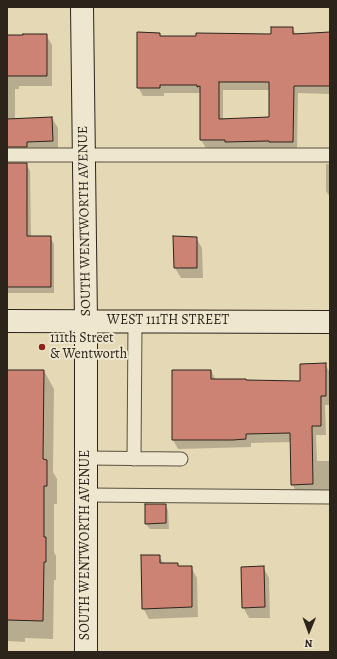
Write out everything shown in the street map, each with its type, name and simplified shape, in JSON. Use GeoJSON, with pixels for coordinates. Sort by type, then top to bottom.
{"type":"FeatureCollection","features":[{"type":"Feature","properties":{"kind":"street","name":"SOUTH WENTWORTH AVENUE"},"geometry":{"type":"LineString","coordinates":[[82,7],[86,321],[86,652]]}},
{"type":"Feature","properties":{"kind":"street","name":"WEST 111TH STREET"},"geometry":{"type":"LineString","coordinates":[[7,321],[330,322]]}},
{"type":"Feature","properties":{"kind":"lane"},"geometry":{"type":"LineString","coordinates":[[7,155],[330,155]]}},
{"type":"Feature","properties":{"kind":"lane"},"geometry":{"type":"LineString","coordinates":[[134,322],[134,459]]}},
{"type":"Feature","properties":{"kind":"lane"},"geometry":{"type":"LineString","coordinates":[[86,458],[181,459]]}},
{"type":"Feature","properties":{"kind":"lane"},"geometry":{"type":"LineString","coordinates":[[86,495],[330,497]]}},
{"type":"Feature","properties":{"kind":"building"},"geometry":{"type":"Polygon","coordinates":[[[271,27],[293,27],[293,34],[330,32],[330,86],[294,86],[293,142],[225,142],[225,140],[200,140],[200,86],[160,85],[160,88],[137,88],[137,32],[160,33],[160,36],[196,36],[196,33],[271,34],[271,27]],[[219,82],[219,119],[269,117],[269,82],[219,82]]]}},
{"type":"Feature","properties":{"kind":"building"},"geometry":{"type":"Polygon","coordinates":[[[47,34],[47,76],[7,76],[7,35],[47,34]]]}},
{"type":"Feature","properties":{"kind":"building"},"geometry":{"type":"Polygon","coordinates":[[[52,117],[53,141],[27,142],[27,147],[7,147],[7,119],[52,117]]]}},
{"type":"Feature","properties":{"kind":"building"},"geometry":{"type":"Polygon","coordinates":[[[7,163],[27,163],[27,236],[51,236],[51,287],[7,287],[7,163]]]}},
{"type":"Feature","properties":{"kind":"building"},"geometry":{"type":"Polygon","coordinates":[[[173,236],[197,237],[197,268],[174,268],[173,236]]]}},
{"type":"Feature","properties":{"kind":"building"},"geometry":{"type":"Polygon","coordinates":[[[326,363],[326,396],[321,396],[321,426],[312,426],[313,484],[291,485],[290,433],[246,434],[246,439],[233,440],[172,440],[172,370],[211,370],[211,379],[300,381],[300,364],[326,363]]]}},
{"type":"Feature","properties":{"kind":"building"},"geometry":{"type":"Polygon","coordinates":[[[7,370],[44,370],[43,459],[47,460],[47,486],[44,486],[44,537],[46,537],[46,562],[44,562],[43,621],[7,620],[7,370]]]}},
{"type":"Feature","properties":{"kind":"building"},"geometry":{"type":"Polygon","coordinates":[[[145,504],[166,504],[166,523],[145,524],[145,504]]]}},
{"type":"Feature","properties":{"kind":"building"},"geometry":{"type":"Polygon","coordinates":[[[141,555],[160,555],[160,563],[178,563],[178,566],[192,566],[192,607],[142,609],[141,555]]]}},
{"type":"Feature","properties":{"kind":"building"},"geometry":{"type":"Polygon","coordinates":[[[264,566],[265,607],[242,608],[241,567],[264,566]]]}},
{"type":"Feature","properties":{"kind":"place","name":"111th Street & Wentworth"},"geometry":{"type":"Point","coordinates":[42,347]}}]}
